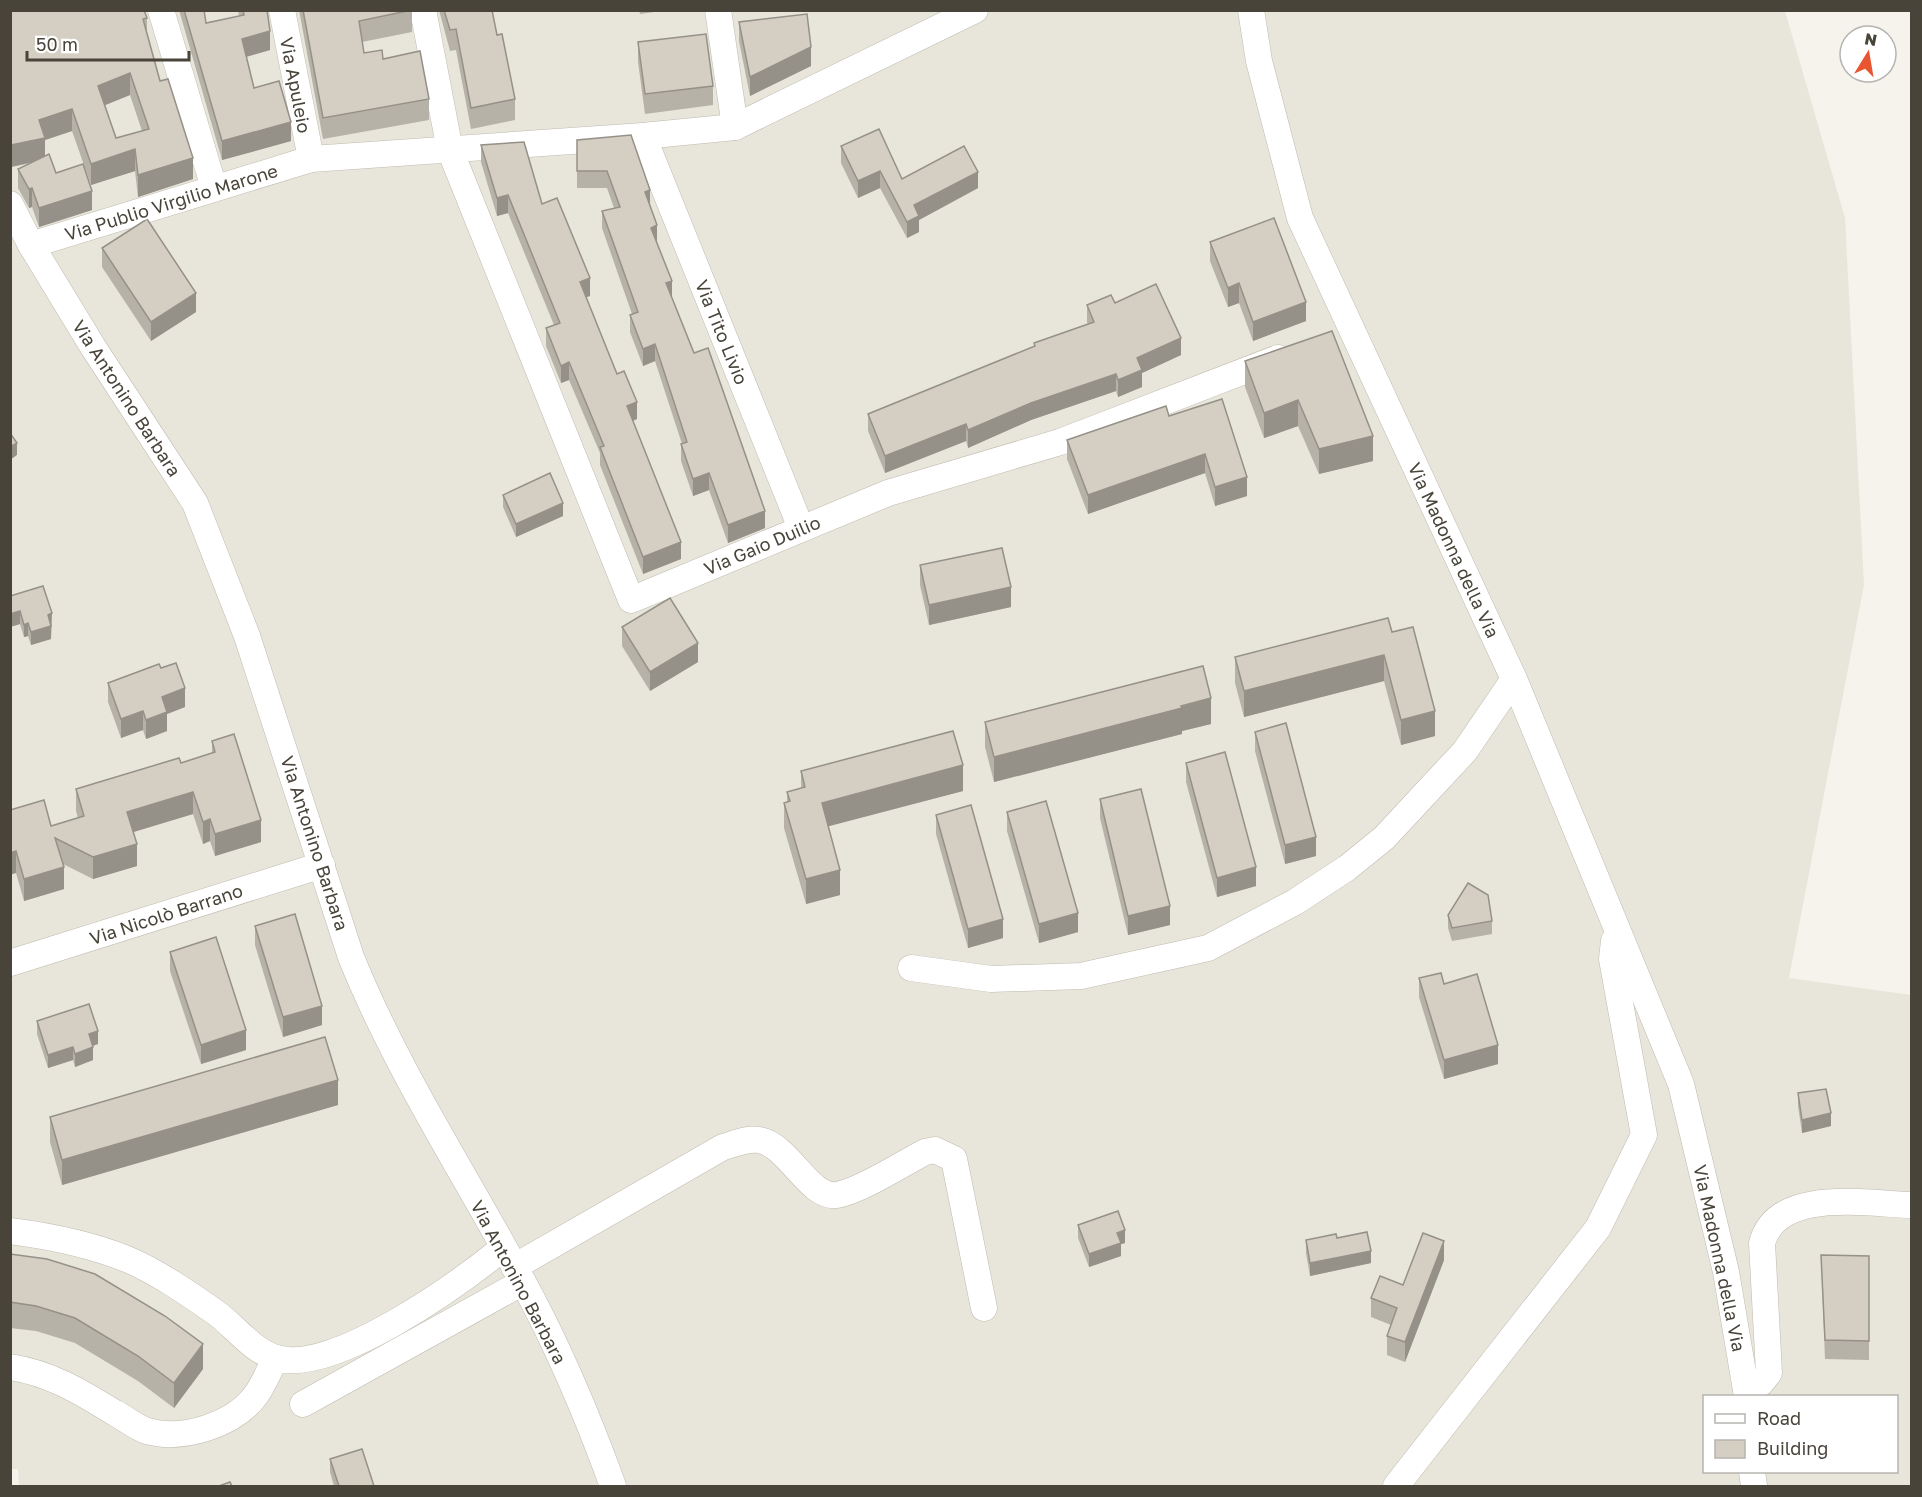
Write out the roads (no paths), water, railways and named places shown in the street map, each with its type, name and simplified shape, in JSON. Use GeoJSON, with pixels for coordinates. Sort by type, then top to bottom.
{"type":"FeatureCollection","features":[{"type":"Feature","properties":{"kind":"street"},"geometry":{"type":"LineString","coordinates":[[161,10],[214,188]]}},
{"type":"Feature","properties":{"kind":"street","name":"Via Apuleio"},"geometry":{"type":"LineString","coordinates":[[282,10],[311,159]]}},
{"type":"Feature","properties":{"kind":"street"},"geometry":{"type":"LineString","coordinates":[[423,10],[450,150]]}},
{"type":"Feature","properties":{"kind":"street"},"geometry":{"type":"LineString","coordinates":[[718,10],[735,127],[963,14]]}},
{"type":"Feature","properties":{"kind":"street","name":"Via Madonna della Via"},"geometry":{"type":"LineString","coordinates":[[1251,10],[1259,61],[1300,218],[1328,339],[1514,680],[1616,932],[1681,1084],[1726,1272],[1746,1393]]}},
{"type":"Feature","properties":{"kind":"street","name":"Via Publio Virgilio Marone"},"geometry":{"type":"LineString","coordinates":[[31,245],[311,159],[643,136],[735,127]]}},
{"type":"Feature","properties":{"kind":"street","name":"Via Tito Livio"},"geometry":{"type":"LineString","coordinates":[[643,136],[801,528]]}},
{"type":"Feature","properties":{"kind":"street","name":"Via Gaio Duilio"},"geometry":{"type":"LineString","coordinates":[[450,150],[631,600],[888,493],[1060,442],[1328,339]]}},
{"type":"Feature","properties":{"kind":"street","name":"Via Antonino Barbara"},"geometry":{"type":"LineString","coordinates":[[10,204],[31,245],[93,347],[195,503],[247,636],[351,957],[370,1005],[563,1362],[613,1486]]}},
{"type":"Feature","properties":{"kind":"street"},"geometry":{"type":"LineString","coordinates":[[911,968],[991,979],[1081,976],[1208,948],[1295,902],[1347,868],[1384,838],[1465,751],[1514,680]]}},
{"type":"Feature","properties":{"kind":"street","name":"Via Nicolò Barrano"},"geometry":{"type":"LineString","coordinates":[[10,963],[322,865]]}},
{"type":"Feature","properties":{"kind":"street"},"geometry":{"type":"LineString","coordinates":[[1396,1486],[1598,1228],[1644,1136],[1612,959],[1616,932]]}},
{"type":"Feature","properties":{"kind":"street"},"geometry":{"type":"LineString","coordinates":[[303,1404],[513,1266],[723,1147],[744,1140],[758,1140],[771,1144],[814,1185],[826,1194],[835,1195],[850,1191],[925,1152],[935,1150],[954,1159],[984,1308]]}},
{"type":"Feature","properties":{"kind":"street"},"geometry":{"type":"LineString","coordinates":[[1746,1393],[1761,1383],[1769,1373],[1762,1244],[1765,1232],[1792,1208],[1810,1203],[1911,1205]]}},
{"type":"Feature","properties":{"kind":"street"},"geometry":{"type":"LineString","coordinates":[[10,1231],[74,1244],[129,1260],[183,1291],[217,1314],[254,1347],[276,1358],[293,1362],[323,1358],[358,1342],[464,1280],[513,1266]]}},
{"type":"Feature","properties":{"kind":"street"},"geometry":{"type":"LineString","coordinates":[[10,1367],[33,1370],[64,1382],[146,1431],[181,1434],[211,1426],[241,1411],[256,1394],[276,1358]]}}]}
